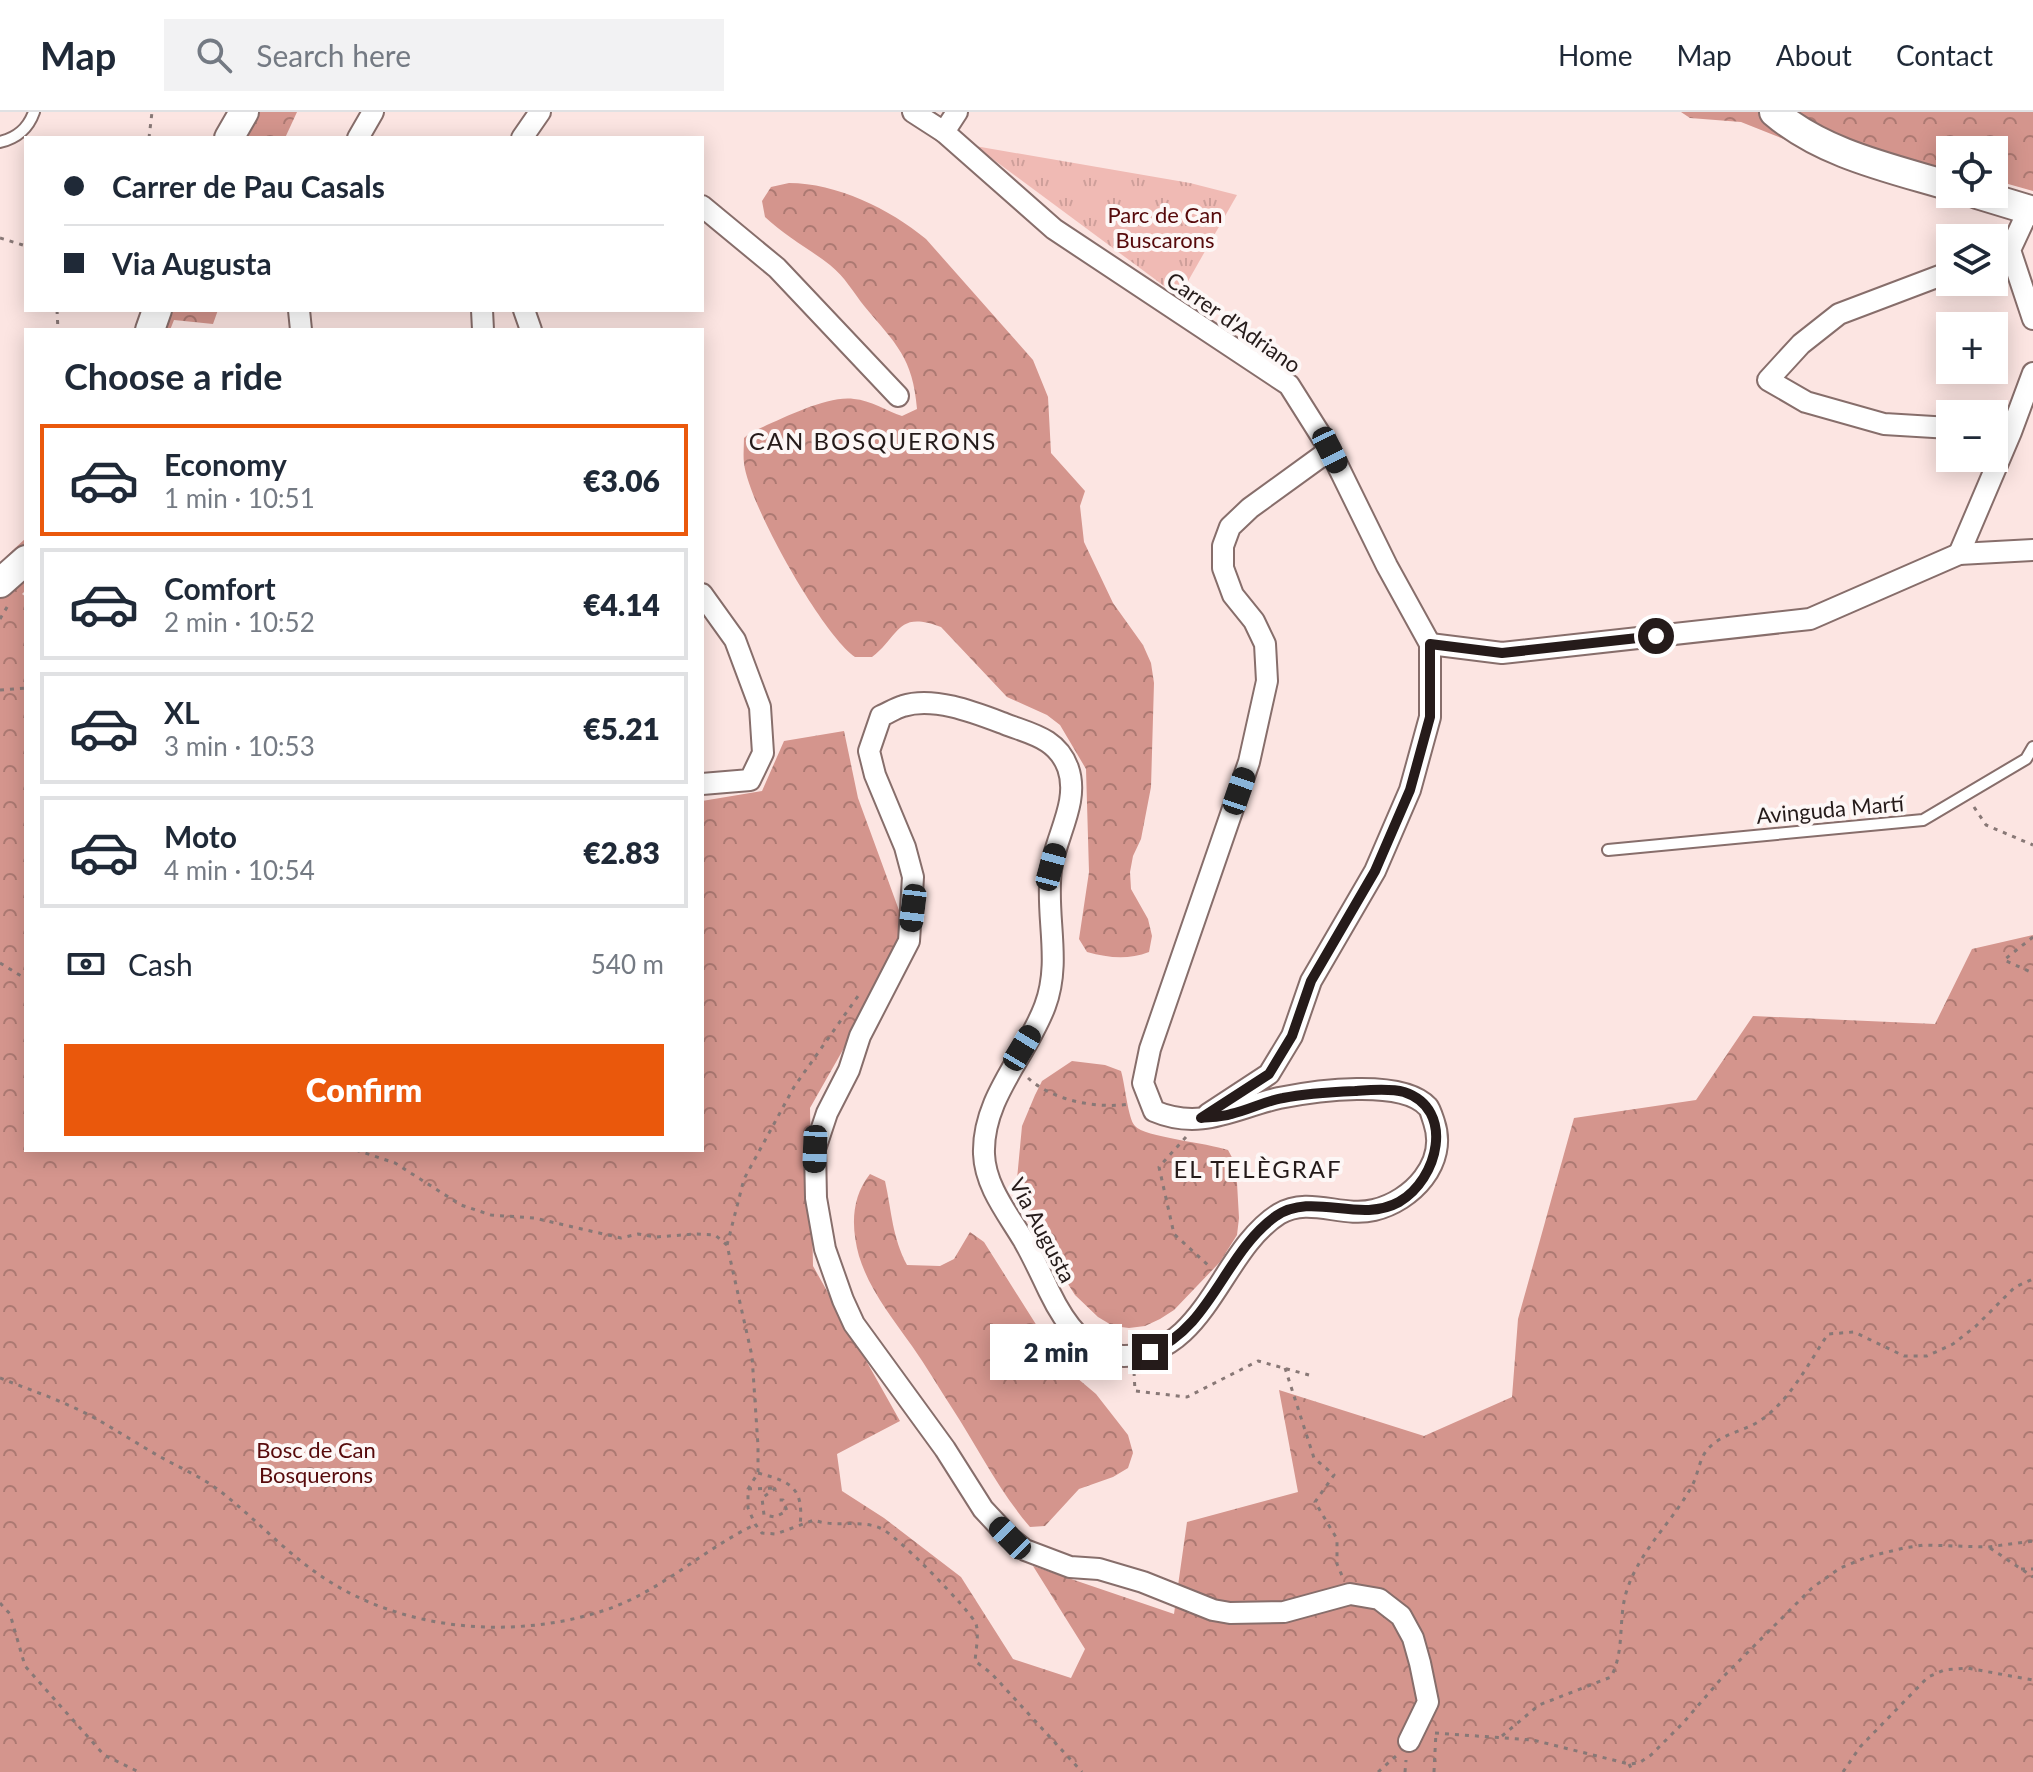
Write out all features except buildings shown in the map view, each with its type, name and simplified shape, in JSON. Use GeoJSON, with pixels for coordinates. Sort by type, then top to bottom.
{"type":"FeatureCollection","features":[{"type":"Feature","properties":{"kind":"street"},"geometry":{"type":"LineString","coordinates":[[230,136],[244,112]]}},
{"type":"Feature","properties":{"kind":"street"},"geometry":{"type":"LineString","coordinates":[[359,136],[373,112]]}},
{"type":"Feature","properties":{"kind":"street"},"geometry":{"type":"LineString","coordinates":[[523,136],[540,112]]}},
{"type":"Feature","properties":{"kind":"street","name":"Carrer d'Adriano"},"geometry":{"type":"LineString","coordinates":[[913,112],[944,132],[1054,229],[1289,385],[1330,450],[1387,566],[1430,644],[1430,717],[1410,790],[1375,871],[1311,981],[1292,1036],[1269,1074],[1201,1118]]}},
{"type":"Feature","properties":{"kind":"street"},"geometry":{"type":"LineString","coordinates":[[944,132],[957,112]]}},
{"type":"Feature","properties":{"kind":"street"},"geometry":{"type":"LineString","coordinates":[[1774,112],[1810,136],[1853,157],[1936,182]]}},
{"type":"Feature","properties":{"kind":"street"},"geometry":{"type":"LineString","coordinates":[[2008,203],[2031,210],[2008,244]]}},
{"type":"Feature","properties":{"kind":"street"},"geometry":{"type":"LineString","coordinates":[[704,208],[777,268],[898,396]]}},
{"type":"Feature","properties":{"kind":"street"},"geometry":{"type":"LineString","coordinates":[[2008,266],[2033,319]]}},
{"type":"Feature","properties":{"kind":"street"},"geometry":{"type":"LineString","coordinates":[[1936,277],[1839,314],[1801,344],[1768,380],[1806,402],[1884,424],[1936,427]]}},
{"type":"Feature","properties":{"kind":"street"},"geometry":{"type":"LineString","coordinates":[[2008,422],[2033,373]]}},
{"type":"Feature","properties":{"kind":"street"},"geometry":{"type":"LineString","coordinates":[[1133,1356],[1168,1345],[1193,1323],[1223,1278],[1262,1229],[1289,1209],[1320,1206],[1370,1212],[1399,1202],[1421,1183],[1433,1161],[1438,1134],[1429,1108],[1403,1092],[1370,1090],[1283,1097],[1231,1115],[1171,1118],[1154,1111],[1143,1083],[1150,1049],[1249,762],[1267,681],[1265,644],[1254,621],[1233,595],[1223,568],[1223,546],[1230,527],[1250,508],[1330,450]]}},
{"type":"Feature","properties":{"kind":"street"},"geometry":{"type":"LineString","coordinates":[[1959,554],[1989,472]]}},
{"type":"Feature","properties":{"kind":"street"},"geometry":{"type":"LineString","coordinates":[[1430,644],[1502,653],[1810,619],[1959,554],[2033,550]]}},
{"type":"Feature","properties":{"kind":"street"},"geometry":{"type":"LineString","coordinates":[[0,583],[24,562]]}},
{"type":"Feature","properties":{"kind":"street"},"geometry":{"type":"LineString","coordinates":[[704,597],[735,640],[760,707],[763,753],[750,780],[704,784]]}},
{"type":"Feature","properties":{"kind":"street","name":"Via Augusta"},"geometry":{"type":"LineString","coordinates":[[1133,1356],[1116,1356],[1100,1351],[1078,1336],[1066,1323],[989,1179],[984,1160],[984,1142],[997,1097],[1044,1010],[1050,991],[1053,949],[1051,867],[1068,811],[1070,772],[1062,755],[1047,739],[990,718],[936,704],[906,704],[881,716],[869,751],[913,877],[909,941],[860,1036],[815,1149],[815,1185],[820,1223],[833,1274],[854,1324],[945,1449],[983,1509],[1010,1538],[1041,1557],[1070,1567],[1099,1569],[1143,1582],[1213,1610],[1266,1614],[1350,1594]]}},
{"type":"Feature","properties":{"kind":"street"},"geometry":{"type":"LineString","coordinates":[[1350,1594],[1379,1599],[1401,1616],[1413,1638],[1428,1702],[1409,1741]]}},
{"type":"Feature","properties":{"kind":"lane"},"geometry":{"type":"LineString","coordinates":[[0,142],[16,137],[27,128],[34,112]]}},
{"type":"Feature","properties":{"kind":"lane","name":"Avinguda Martí"},"geometry":{"type":"LineString","coordinates":[[1608,850],[1923,820],[2026,759],[2033,747]]}},
{"type":"Feature","properties":{"kind":"path"},"geometry":{"type":"LineString","coordinates":[[149,136],[152,112]]}},
{"type":"Feature","properties":{"kind":"path"},"geometry":{"type":"LineString","coordinates":[[0,238],[24,245]]}},
{"type":"Feature","properties":{"kind":"path"},"geometry":{"type":"LineString","coordinates":[[0,690],[24,688]]}},
{"type":"Feature","properties":{"kind":"path"},"geometry":{"type":"LineString","coordinates":[[1967,796],[1986,825],[2033,845]]}},
{"type":"Feature","properties":{"kind":"path"},"geometry":{"type":"LineString","coordinates":[[2033,937],[2004,960],[2033,973]]}},
{"type":"Feature","properties":{"kind":"path"},"geometry":{"type":"LineString","coordinates":[[0,963],[24,978]]}},
{"type":"Feature","properties":{"kind":"path"},"geometry":{"type":"LineString","coordinates":[[888,981],[858,996],[794,1087],[744,1179],[727,1245],[752,1356],[758,1473],[748,1489],[748,1508],[762,1533],[776,1534],[814,1520],[828,1525],[851,1522],[882,1528],[912,1553],[964,1608],[976,1625],[975,1661],[991,1673],[1082,1772]]}},
{"type":"Feature","properties":{"kind":"path"},"geometry":{"type":"LineString","coordinates":[[1014,1064],[1036,1085],[1074,1100],[1101,1106],[1150,1100]]}},
{"type":"Feature","properties":{"kind":"path"},"geometry":{"type":"LineString","coordinates":[[1201,1118],[1159,1167],[1174,1234],[1223,1278]]}},
{"type":"Feature","properties":{"kind":"path"},"geometry":{"type":"LineString","coordinates":[[362,1152],[395,1163],[461,1205],[491,1215],[534,1218],[621,1238],[638,1234],[656,1237],[715,1235],[727,1245]]}},
{"type":"Feature","properties":{"kind":"path"},"geometry":{"type":"LineString","coordinates":[[1502,1736],[1539,1705],[1611,1677],[1618,1663],[1622,1611],[1631,1578],[1647,1549],[1693,1485],[1707,1450],[1728,1434],[1758,1422],[1779,1406],[1828,1334],[1854,1332],[1904,1356],[1927,1356],[1953,1344],[2015,1287],[2033,1279]]}},
{"type":"Feature","properties":{"kind":"path"},"geometry":{"type":"LineString","coordinates":[[1133,1356],[1135,1391],[1187,1397],[1258,1361],[1309,1375]]}},
{"type":"Feature","properties":{"kind":"path"},"geometry":{"type":"LineString","coordinates":[[1285,1368],[1314,1458],[1334,1475],[1315,1502],[1337,1539],[1337,1564],[1350,1594]]}},
{"type":"Feature","properties":{"kind":"path"},"geometry":{"type":"LineString","coordinates":[[0,1378],[98,1419],[219,1490],[267,1534],[328,1581],[386,1608],[450,1626],[520,1626],[597,1613],[639,1596],[676,1576],[731,1536],[755,1524]]}},
{"type":"Feature","properties":{"kind":"path"},"geometry":{"type":"LineString","coordinates":[[758,1473],[787,1481],[797,1493],[801,1510],[800,1526]]}},
{"type":"Feature","properties":{"kind":"path"},"geometry":{"type":"LineString","coordinates":[[748,1489],[776,1488],[762,1498],[764,1515],[775,1517],[787,1511],[783,1500],[779,1500]]}},
{"type":"Feature","properties":{"kind":"path"},"geometry":{"type":"LineString","coordinates":[[1378,1772],[1409,1741],[1436,1732],[1502,1736],[1574,1749],[1629,1764],[1639,1763],[1683,1723],[1721,1679],[1812,1588],[1840,1568],[1867,1557],[1904,1548],[1988,1547],[2033,1541]]}},
{"type":"Feature","properties":{"kind":"path"},"geometry":{"type":"LineString","coordinates":[[1988,1547],[2033,1577]]}},
{"type":"Feature","properties":{"kind":"path"},"geometry":{"type":"LineString","coordinates":[[2021,1569],[2033,1569]]}},
{"type":"Feature","properties":{"kind":"path"},"geometry":{"type":"LineString","coordinates":[[0,1603],[10,1614],[25,1666],[104,1755],[139,1772]]}},
{"type":"Feature","properties":{"kind":"path"},"geometry":{"type":"LineString","coordinates":[[1843,1772],[1860,1747],[1928,1677],[1944,1670],[1967,1668],[2033,1680]]}},
{"type":"Feature","properties":{"kind":"path"},"geometry":{"type":"LineString","coordinates":[[1434,1772],[1436,1732]]}},
{"type":"Feature","properties":{"kind":"path"},"geometry":{"type":"LineString","coordinates":[[1629,1764],[1633,1772]]}},
{"type":"Feature","properties":{"kind":"green space"},"geometry":{"type":"Polygon","coordinates":[[[229,112],[297,112],[286,136],[214,136],[229,112]]]}},
{"type":"Feature","properties":{"kind":"green space"},"geometry":{"type":"Polygon","coordinates":[[[1681,112],[2033,112],[2033,191],[2008,184],[2008,136],[1936,136],[1936,193],[1874,175],[1741,122],[1690,118],[1681,112]]]}},
{"type":"Feature","properties":{"kind":"green space","name":"Parc de Can Buscarons"},"geometry":{"type":"Polygon","coordinates":[[[975,146],[1190,183],[1237,195],[1179,297],[975,146]]]}},
{"type":"Feature","properties":{"kind":"green space"},"geometry":{"type":"Polygon","coordinates":[[[789,183],[844,193],[879,208],[912,228],[926,239],[1033,360],[1048,397],[1051,453],[1085,491],[1080,506],[1084,542],[1113,603],[1143,645],[1151,663],[1154,683],[1151,787],[1141,839],[1130,872],[1131,889],[1148,919],[1152,936],[1149,952],[1126,957],[1103,956],[1087,952],[1079,939],[1089,872],[1086,769],[1060,725],[1047,715],[1007,697],[941,627],[907,623],[872,657],[855,657],[824,623],[806,596],[758,507],[744,463],[744,438],[751,432],[816,405],[842,399],[866,401],[902,416],[917,409],[907,364],[886,331],[835,270],[765,217],[762,201],[771,187],[789,183]]]}},
{"type":"Feature","properties":{"kind":"green space"},"geometry":{"type":"Polygon","coordinates":[[[141,312],[217,312],[213,324],[174,320],[171,328],[136,328],[141,312]]]}},
{"type":"Feature","properties":{"kind":"green space","name":"Bosc de Can Bosquerons"},"geometry":{"type":"Polygon","coordinates":[[[24,540],[24,1152],[704,1152],[704,801],[762,791],[784,741],[844,731],[858,798],[908,935],[810,1108],[813,1266],[900,1421],[837,1454],[842,1491],[884,1518],[961,1577],[1013,1659],[1071,1678],[1085,1649],[1033,1566],[1174,1614],[1187,1522],[1298,1492],[1279,1390],[1424,1436],[1512,1397],[1518,1319],[1574,1118],[1696,1100],[1753,1016],[1935,1024],[1972,949],[2033,935],[2033,1772],[0,1772],[0,562],[24,540]]]}},
{"type":"Feature","properties":{"kind":"green space"},"geometry":{"type":"Polygon","coordinates":[[[1072,1061],[1105,1065],[1121,1071],[1130,1116],[1141,1130],[1228,1150],[1236,1165],[1237,1235],[1220,1262],[1174,1310],[1145,1326],[1113,1326],[1098,1317],[1075,1295],[1040,1240],[1020,1196],[1017,1179],[1022,1126],[1042,1081],[1072,1061]]]}},
{"type":"Feature","properties":{"kind":"green space"},"geometry":{"type":"Polygon","coordinates":[[[870,1174],[885,1181],[895,1234],[907,1265],[940,1266],[954,1259],[970,1232],[984,1242],[1049,1345],[1070,1372],[1096,1394],[1128,1435],[1133,1453],[1128,1468],[1079,1489],[1045,1526],[1030,1527],[1008,1499],[869,1280],[859,1256],[854,1213],[859,1193],[870,1174]]]}},
{"type":"Feature","properties":{"kind":"district","name":"CAN BOSQUERONS"},"geometry":{"type":"Point","coordinates":[873,440]}},
{"type":"Feature","properties":{"kind":"district","name":"EL TELÈGRAF"},"geometry":{"type":"Point","coordinates":[1258,1168]}},
{"type":"Feature","properties":{"kind":"route"},"geometry":{"type":"LineString","coordinates":[[1150,1352],[1168,1345],[1193,1323],[1229,1270],[1275,1217],[1289,1209],[1320,1206],[1370,1212],[1399,1202],[1421,1183],[1433,1161],[1438,1134],[1429,1108],[1403,1092],[1314,1093],[1264,1102],[1231,1115],[1201,1118],[1269,1074],[1292,1036],[1311,981],[1375,871],[1410,790],[1430,717],[1430,644],[1502,653],[1656,636]]}}]}
